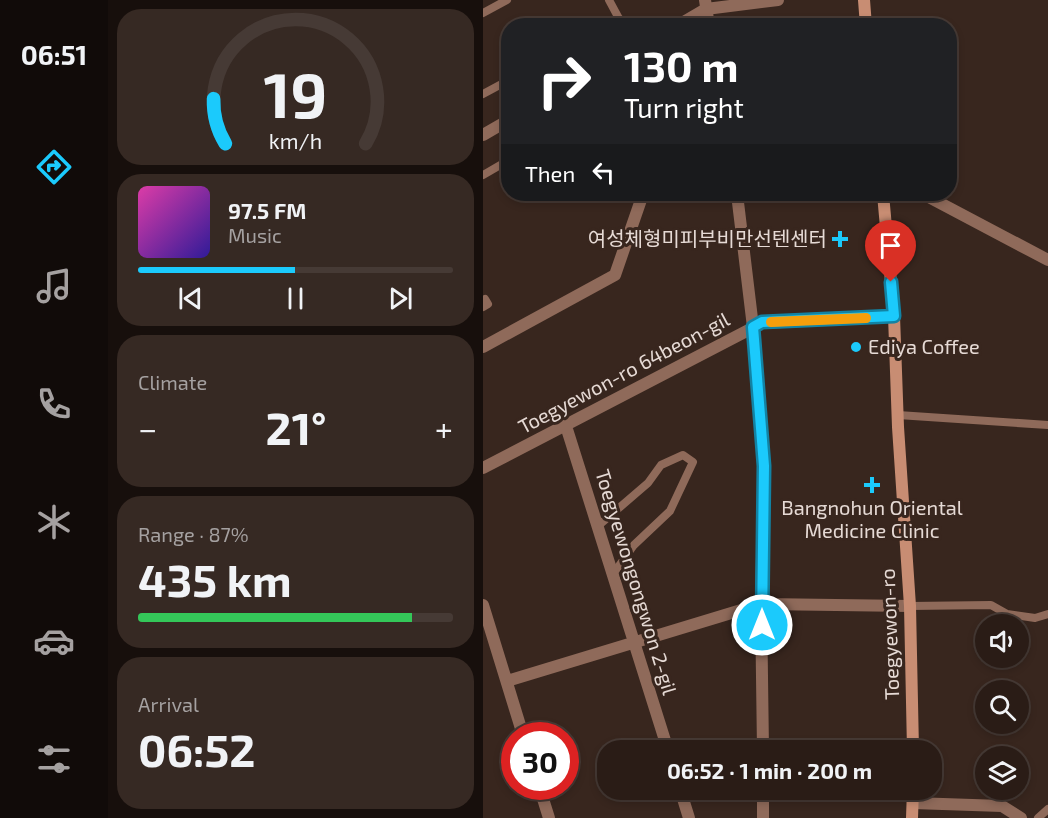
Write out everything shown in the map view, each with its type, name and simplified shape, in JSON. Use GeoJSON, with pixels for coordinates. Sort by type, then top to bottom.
{"type":"FeatureCollection","features":[{"type":"Feature","properties":{"kind":"street"},"geometry":{"type":"LineString","coordinates":[[687,18],[705,4],[778,0]]}},
{"type":"Feature","properties":{"kind":"street"},"geometry":{"type":"LineString","coordinates":[[864,0],[865,18]]}},
{"type":"Feature","properties":{"kind":"street"},"geometry":{"type":"LineString","coordinates":[[483,135],[501,128]]}},
{"type":"Feature","properties":{"kind":"street"},"geometry":{"type":"LineString","coordinates":[[483,347],[615,275],[641,201]]}},
{"type":"Feature","properties":{"kind":"street"},"geometry":{"type":"LineString","coordinates":[[738,201],[753,327],[764,466],[761,604],[763,740]]}},
{"type":"Feature","properties":{"kind":"street","name":"Toegyewon-ro"},"geometry":{"type":"LineString","coordinates":[[884,201],[894,316],[910,606],[913,740]]}},
{"type":"Feature","properties":{"kind":"street"},"geometry":{"type":"LineString","coordinates":[[936,201],[1048,260]]}},
{"type":"Feature","properties":{"kind":"street","name":"Toegyewon-ro 64beon-gil"},"geometry":{"type":"LineString","coordinates":[[483,468],[762,322],[894,316]]}},
{"type":"Feature","properties":{"kind":"street","name":"Toegyewongongwon 2-gil"},"geometry":{"type":"LineString","coordinates":[[566,426],[665,740]]}},
{"type":"Feature","properties":{"kind":"street"},"geometry":{"type":"LineString","coordinates":[[507,681],[761,604],[910,606]]}},
{"type":"Feature","properties":{"kind":"street"},"geometry":{"type":"LineString","coordinates":[[483,606],[519,722]]}},
{"type":"Feature","properties":{"kind":"street"},"geometry":{"type":"LineString","coordinates":[[543,800],[549,818]]}},
{"type":"Feature","properties":{"kind":"street"},"geometry":{"type":"LineString","coordinates":[[683,800],[689,818]]}},
{"type":"Feature","properties":{"kind":"street"},"geometry":{"type":"LineString","coordinates":[[763,800],[763,818]]}},
{"type":"Feature","properties":{"kind":"street"},"geometry":{"type":"LineString","coordinates":[[912,818],[913,803],[1002,806],[1021,818]]}},
{"type":"Feature","properties":{"kind":"lane"},"geometry":{"type":"LineString","coordinates":[[483,13],[507,0]]}},
{"type":"Feature","properties":{"kind":"lane"},"geometry":{"type":"LineString","coordinates":[[609,0],[619,18]]}},
{"type":"Feature","properties":{"kind":"lane"},"geometry":{"type":"LineString","coordinates":[[483,94],[501,84]]}},
{"type":"Feature","properties":{"kind":"lane"},"geometry":{"type":"LineString","coordinates":[[483,175],[501,165]]}},
{"type":"Feature","properties":{"kind":"lane"},"geometry":{"type":"LineString","coordinates":[[898,415],[1048,425]]}},
{"type":"Feature","properties":{"kind":"lane"},"geometry":{"type":"LineString","coordinates":[[597,526],[648,483],[661,465],[683,455],[693,462],[670,511],[634,545],[613,574]]}},
{"type":"Feature","properties":{"kind":"lane"},"geometry":{"type":"LineString","coordinates":[[910,606],[991,605],[1007,614],[1035,618],[1048,614]]}},
{"type":"Feature","properties":{"kind":"lane"},"geometry":{"type":"LineString","coordinates":[[1038,818],[1048,809]]}},
{"type":"Feature","properties":{"kind":"slow traffic"},"geometry":{"type":"LineString","coordinates":[[771,322],[866,318]]}},
{"type":"Feature","properties":{"kind":"place","name":"여성체형미피부비만선텐센터"},"geometry":{"type":"Point","coordinates":[840,239]}},
{"type":"Feature","properties":{"kind":"place","name":"Ediya Coffee"},"geometry":{"type":"Point","coordinates":[856,347]}},
{"type":"Feature","properties":{"kind":"place","name":"Bangnohun Oriental Medicine Clinic"},"geometry":{"type":"Point","coordinates":[872,485]}},
{"type":"Feature","properties":{"kind":"route"},"geometry":{"type":"LineString","coordinates":[[762,625],[764,466],[753,327],[762,322],[894,316],[891,282]]}}]}
